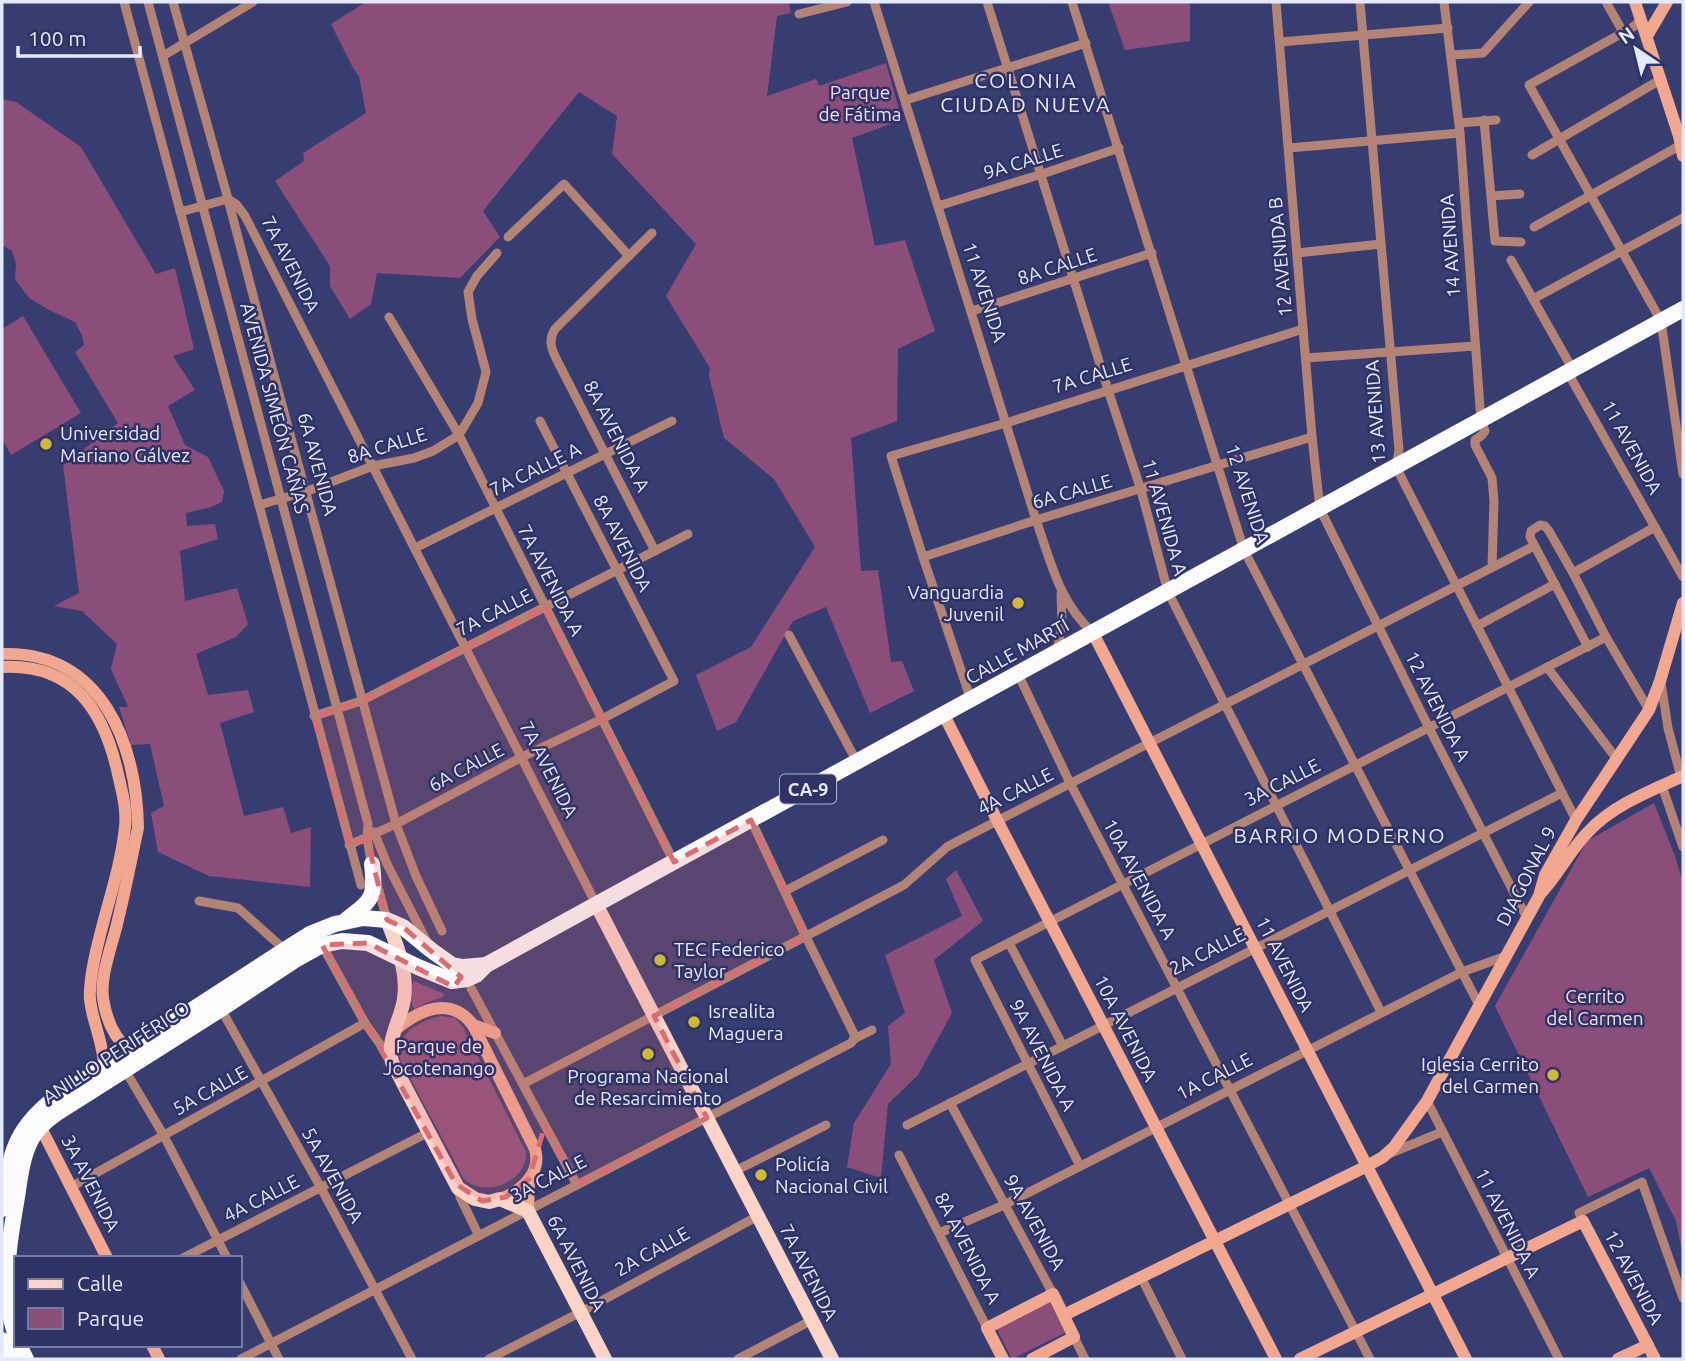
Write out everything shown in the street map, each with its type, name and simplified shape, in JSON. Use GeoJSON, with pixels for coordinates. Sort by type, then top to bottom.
{"type":"FeatureCollection","features":[{"type":"Feature","properties":{"kind":"highway","name":"CA-9"},"geometry":{"type":"LineString","coordinates":[[1571,372],[1683,309]]}},
{"type":"Feature","properties":{"kind":"highway","name":"CALLE MARTÍ"},"geometry":{"type":"LineString","coordinates":[[409,963],[452,981],[476,975],[486,965],[596,904],[1571,372]]}},
{"type":"Feature","properties":{"kind":"highway"},"geometry":{"type":"LineString","coordinates":[[344,922],[369,900],[374,890],[366,877]]}},
{"type":"Feature","properties":{"kind":"highway","name":"ANILLO PERIFÉRICO"},"geometry":{"type":"LineString","coordinates":[[2,1209],[6,1156],[26,1126],[40,1111],[129,1050],[310,934],[363,918],[387,920]]}},
{"type":"Feature","properties":{"kind":"highway"},"geometry":{"type":"LineString","coordinates":[[387,920],[400,925],[426,946],[432,956],[425,967],[409,963]]}},
{"type":"Feature","properties":{"kind":"highway","name":"ANILLO PERIFÉRICO"},"geometry":{"type":"LineString","coordinates":[[14,1331],[10,1321],[6,1283],[11,1237],[22,1166],[40,1126],[57,1112],[322,945],[342,941],[361,942],[378,947],[409,963]]}},
{"type":"Feature","properties":{"kind":"highway","name":"CALLE MARTÍ"},"geometry":{"type":"LineString","coordinates":[[426,946],[452,965],[486,965]]}},
{"type":"Feature","properties":{"kind":"highway"},"geometry":{"type":"LineString","coordinates":[[2,1340],[8,1359]]}},
{"type":"Feature","properties":{"kind":"main road","name":"7A AVENIDA"},"geometry":{"type":"LineString","coordinates":[[596,904],[832,1359]]}},
{"type":"Feature","properties":{"kind":"main road"},"geometry":{"type":"LineString","coordinates":[[387,920],[409,963]]}},
{"type":"Feature","properties":{"kind":"main road"},"geometry":{"type":"LineString","coordinates":[[426,946],[412,946],[401,1014],[390,1047],[392,1062],[456,1184]]}},
{"type":"Feature","properties":{"kind":"main road","name":"6A AVENIDA"},"geometry":{"type":"LineString","coordinates":[[456,1184],[464,1193],[475,1199],[489,1202],[500,1199],[528,1211],[605,1359]]}},
{"type":"Feature","properties":{"kind":"street"},"geometry":{"type":"LineString","coordinates":[[124,2],[349,845],[366,877]]}},
{"type":"Feature","properties":{"kind":"street","name":"AVENIDA SIMEÓN CAÑAS"},"geometry":{"type":"LineString","coordinates":[[148,2],[371,836],[426,946]]}},
{"type":"Feature","properties":{"kind":"street","name":"6A AVENIDA"},"geometry":{"type":"LineString","coordinates":[[173,2],[229,199],[305,492],[396,824],[416,876],[442,931]]}},
{"type":"Feature","properties":{"kind":"street"},"geometry":{"type":"LineString","coordinates":[[163,56],[253,2]]}},
{"type":"Feature","properties":{"kind":"street"},"geometry":{"type":"LineString","coordinates":[[799,14],[847,2]]}},
{"type":"Feature","properties":{"kind":"street","name":"11 AVENIDA"},"geometry":{"type":"LineString","coordinates":[[874,2],[1061,593],[1077,618],[1093,633],[1466,1359]]}},
{"type":"Feature","properties":{"kind":"street","name":"11 AVENIDA A"},"geometry":{"type":"LineString","coordinates":[[987,2],[1140,490],[1168,592],[1381,1012]]}},
{"type":"Feature","properties":{"kind":"street","name":"12 AVENIDA"},"geometry":{"type":"LineString","coordinates":[[1072,2],[1244,550],[1479,1005]]}},
{"type":"Feature","properties":{"kind":"street","name":"12 AVENIDA B"},"geometry":{"type":"LineString","coordinates":[[1276,2],[1320,509]]}},
{"type":"Feature","properties":{"kind":"street","name":"13 AVENIDA"},"geometry":{"type":"LineString","coordinates":[[1360,2],[1399,450],[1396,467],[1576,820]]}},
{"type":"Feature","properties":{"kind":"street","name":"14 AVENIDA"},"geometry":{"type":"LineString","coordinates":[[1444,2],[1460,133],[1481,421],[1485,430],[1475,440],[1475,444],[1492,478],[1494,501],[1492,567]]}},
{"type":"Feature","properties":{"kind":"street"},"geometry":{"type":"LineString","coordinates":[[1451,55],[1483,53],[1530,2]]}},
{"type":"Feature","properties":{"kind":"street"},"geometry":{"type":"LineString","coordinates":[[1534,227],[1681,145],[1647,38],[1606,2]]}},
{"type":"Feature","properties":{"kind":"street"},"geometry":{"type":"LineString","coordinates":[[1632,26],[1636,2]]}},
{"type":"Feature","properties":{"kind":"street"},"geometry":{"type":"LineString","coordinates":[[1647,38],[1667,2]]}},
{"type":"Feature","properties":{"kind":"street"},"geometry":{"type":"LineString","coordinates":[[1632,26],[1529,85],[1661,321],[1683,474]]}},
{"type":"Feature","properties":{"kind":"street"},"geometry":{"type":"LineString","coordinates":[[1280,42],[1448,28]]}},
{"type":"Feature","properties":{"kind":"street"},"geometry":{"type":"LineString","coordinates":[[906,100],[1086,43]]}},
{"type":"Feature","properties":{"kind":"street"},"geometry":{"type":"LineString","coordinates":[[1531,155],[1660,80]]}},
{"type":"Feature","properties":{"kind":"street"},"geometry":{"type":"LineString","coordinates":[[1484,120],[1494,241],[1521,242]]}},
{"type":"Feature","properties":{"kind":"street"},"geometry":{"type":"LineString","coordinates":[[1459,123],[1496,120]]}},
{"type":"Feature","properties":{"kind":"street"},"geometry":{"type":"LineString","coordinates":[[1289,148],[1460,133]]}},
{"type":"Feature","properties":{"kind":"street","name":"9A CALLE"},"geometry":{"type":"LineString","coordinates":[[938,206],[1119,148]]}},
{"type":"Feature","properties":{"kind":"street"},"geometry":{"type":"LineString","coordinates":[[508,237],[564,184],[629,256],[652,233]]}},
{"type":"Feature","properties":{"kind":"street"},"geometry":{"type":"LineString","coordinates":[[1491,196],[1520,194]]}},
{"type":"Feature","properties":{"kind":"street"},"geometry":{"type":"LineString","coordinates":[[180,212],[229,199]]}},
{"type":"Feature","properties":{"kind":"street","name":"7A AVENIDA"},"geometry":{"type":"LineString","coordinates":[[229,199],[245,216],[596,904]]}},
{"type":"Feature","properties":{"kind":"street"},"geometry":{"type":"LineString","coordinates":[[1533,299],[1683,218]]}},
{"type":"Feature","properties":{"kind":"street"},"geometry":{"type":"LineString","coordinates":[[1297,253],[1381,244]]}},
{"type":"Feature","properties":{"kind":"street","name":"8A CALLE"},"geometry":{"type":"LineString","coordinates":[[259,505],[305,492],[373,466],[414,458],[433,451],[459,435],[478,403],[486,372],[468,292],[477,276],[497,253]]}},
{"type":"Feature","properties":{"kind":"street","name":"8A CALLE"},"geometry":{"type":"LineString","coordinates":[[972,311],[1152,253]]}},
{"type":"Feature","properties":{"kind":"street","name":"8A AVENIDA A"},"geometry":{"type":"LineString","coordinates":[[629,256],[555,329],[550,337],[550,344],[655,551]]}},
{"type":"Feature","properties":{"kind":"street","name":"11 AVENIDA"},"geometry":{"type":"LineString","coordinates":[[1511,260],[1683,577]]}},
{"type":"Feature","properties":{"kind":"street","name":"7A AVENIDA A"},"geometry":{"type":"LineString","coordinates":[[389,317],[459,435],[674,862]]}},
{"type":"Feature","properties":{"kind":"street","name":"7A CALLE"},"geometry":{"type":"LineString","coordinates":[[923,557],[891,456],[1006,423],[1303,329]]}},
{"type":"Feature","properties":{"kind":"street"},"geometry":{"type":"LineString","coordinates":[[1306,358],[1475,346]]}},
{"type":"Feature","properties":{"kind":"street","name":"8A AVENIDA"},"geometry":{"type":"LineString","coordinates":[[540,421],[674,681]]}},
{"type":"Feature","properties":{"kind":"street","name":"7A CALLE A"},"geometry":{"type":"LineString","coordinates":[[415,548],[672,421]]}},
{"type":"Feature","properties":{"kind":"street","name":"6A CALLE"},"geometry":{"type":"LineString","coordinates":[[923,557],[1312,437]]}},
{"type":"Feature","properties":{"kind":"street","name":"12 AVENIDA A"},"geometry":{"type":"LineString","coordinates":[[1320,509],[1527,918]]}},
{"type":"Feature","properties":{"kind":"street"},"geometry":{"type":"LineString","coordinates":[[1588,647],[1530,537],[1531,531],[1540,525],[1545,526],[1573,573],[1606,637],[1650,710]]}},
{"type":"Feature","properties":{"kind":"street"},"geometry":{"type":"LineString","coordinates":[[1573,573],[1655,527]]}},
{"type":"Feature","properties":{"kind":"street","name":"7A CALLE"},"geometry":{"type":"LineString","coordinates":[[314,716],[361,701],[688,534]]}},
{"type":"Feature","properties":{"kind":"street","name":"4A CALLE"},"geometry":{"type":"LineString","coordinates":[[523,1084],[904,885],[947,847],[997,820],[1534,546]]}},
{"type":"Feature","properties":{"kind":"street"},"geometry":{"type":"LineString","coordinates":[[923,557],[971,700]]}},
{"type":"Feature","properties":{"kind":"street"},"geometry":{"type":"LineString","coordinates":[[1477,626],[1555,584]]}},
{"type":"Feature","properties":{"kind":"street","name":"11 AVENIDA"},"geometry":{"type":"LineString","coordinates":[[1057,653],[1062,622],[1061,593]]}},
{"type":"Feature","properties":{"kind":"street","name":"DIAGONAL 9"},"geometry":{"type":"LineString","coordinates":[[1383,1157],[1399,1142],[1427,1101],[1539,896],[1545,875],[1576,820],[1650,710],[1683,603]]}},
{"type":"Feature","properties":{"kind":"street"},"geometry":{"type":"LineString","coordinates":[[789,635],[857,762]]}},
{"type":"Feature","properties":{"kind":"street","name":"3A CALLE"},"geometry":{"type":"LineString","coordinates":[[975,960],[1606,637]]}},
{"type":"Feature","properties":{"kind":"street"},"geometry":{"type":"LineString","coordinates":[[2,654],[18,654],[61,665],[92,687],[108,736],[132,827],[103,991],[114,1033],[129,1050]]}},
{"type":"Feature","properties":{"kind":"street"},"geometry":{"type":"LineString","coordinates":[[2,667],[27,668],[48,673],[96,701]]}},
{"type":"Feature","properties":{"kind":"street"},"geometry":{"type":"LineString","coordinates":[[1547,667],[1616,758]]}},
{"type":"Feature","properties":{"kind":"street","name":"10A AVENIDA A"},"geometry":{"type":"LineString","coordinates":[[1018,674],[1070,783],[1370,1359]]}},
{"type":"Feature","properties":{"kind":"street","name":"6A CALLE"},"geometry":{"type":"LineString","coordinates":[[349,845],[396,824],[674,681]]}},
{"type":"Feature","properties":{"kind":"street"},"geometry":{"type":"LineString","coordinates":[[1539,896],[1586,833],[1602,818],[1682,777],[1668,728],[1661,681]]}},
{"type":"Feature","properties":{"kind":"street","name":"10A AVENIDA"},"geometry":{"type":"LineString","coordinates":[[944,715],[1276,1359]]}},
{"type":"Feature","properties":{"kind":"street"},"geometry":{"type":"LineString","coordinates":[[1662,786],[1683,848]]}},
{"type":"Feature","properties":{"kind":"street","name":"2A CALLE"},"geometry":{"type":"LineString","coordinates":[[907,1125],[1562,793]]}},
{"type":"Feature","properties":{"kind":"street"},"geometry":{"type":"LineString","coordinates":[[751,820],[854,1034],[854,1039]]}},
{"type":"Feature","properties":{"kind":"street"},"geometry":{"type":"LineString","coordinates":[[104,1067],[103,1049],[90,1001],[92,972],[120,856],[132,827]]}},
{"type":"Feature","properties":{"kind":"street","name":"AVENIDA SIMEÓN CAÑAS"},"geometry":{"type":"LineString","coordinates":[[371,836],[366,877],[387,920]]}},
{"type":"Feature","properties":{"kind":"street"},"geometry":{"type":"LineString","coordinates":[[785,891],[883,840]]}},
{"type":"Feature","properties":{"kind":"street"},"geometry":{"type":"LineString","coordinates":[[199,901],[238,908],[285,950]]}},
{"type":"Feature","properties":{"kind":"street"},"geometry":{"type":"LineString","coordinates":[[1009,943],[1063,1046]]}},
{"type":"Feature","properties":{"kind":"street"},"geometry":{"type":"LineString","coordinates":[[322,945],[365,1023],[392,1062]]}},
{"type":"Feature","properties":{"kind":"street","name":"1A CALLE"},"geometry":{"type":"LineString","coordinates":[[939,1233],[1004,1205],[1462,972],[1506,956]]}},
{"type":"Feature","properties":{"kind":"street","name":"9A AVENIDA A"},"geometry":{"type":"LineString","coordinates":[[975,960],[1080,1166]]}},
{"type":"Feature","properties":{"kind":"street"},"geometry":{"type":"LineString","coordinates":[[471,988],[577,1185]]}},
{"type":"Feature","properties":{"kind":"street"},"geometry":{"type":"LineString","coordinates":[[395,1030],[409,1019],[442,1008],[457,1010],[473,1025],[535,1149],[537,1161],[535,1171],[529,1179],[517,1190],[500,1199]]}},
{"type":"Feature","properties":{"kind":"street","name":"5A AVENIDA"},"geometry":{"type":"LineString","coordinates":[[221,1009],[412,1359]]}},
{"type":"Feature","properties":{"kind":"street","name":"5A CALLE"},"geometry":{"type":"LineString","coordinates":[[71,1187],[365,1023]]}},
{"type":"Feature","properties":{"kind":"street"},"geometry":{"type":"LineString","coordinates":[[473,1025],[495,1033]]}},
{"type":"Feature","properties":{"kind":"street","name":"3A CALLE"},"geometry":{"type":"LineString","coordinates":[[241,1359],[872,1030]]}},
{"type":"Feature","properties":{"kind":"street"},"geometry":{"type":"LineString","coordinates":[[125,1070],[226,1256]]}},
{"type":"Feature","properties":{"kind":"street","name":"11 AVENIDA A"},"geometry":{"type":"LineString","coordinates":[[1427,1101],[1559,1359]]}},
{"type":"Feature","properties":{"kind":"street","name":"9A AVENIDA"},"geometry":{"type":"LineString","coordinates":[[950,1103],[1053,1293],[1085,1359]]}},
{"type":"Feature","properties":{"kind":"street"},"geometry":{"type":"LineString","coordinates":[[735,1171],[825,1125]]}},
{"type":"Feature","properties":{"kind":"street","name":"3A AVENIDA"},"geometry":{"type":"LineString","coordinates":[[40,1126],[106,1256]]}},
{"type":"Feature","properties":{"kind":"street","name":"4A CALLE"},"geometry":{"type":"LineString","coordinates":[[187,1256],[429,1132]]}},
{"type":"Feature","properties":{"kind":"street"},"geometry":{"type":"LineString","coordinates":[[1064,1315],[1383,1157],[1442,1132]]}},
{"type":"Feature","properties":{"kind":"street","name":"8A AVENIDA A"},"geometry":{"type":"LineString","coordinates":[[899,1155],[1003,1359]]}},
{"type":"Feature","properties":{"kind":"street"},"geometry":{"type":"LineString","coordinates":[[528,1211],[529,1179]]}},
{"type":"Feature","properties":{"kind":"street"},"geometry":{"type":"LineString","coordinates":[[1300,1359],[1506,1259],[1642,1182],[1683,1298]]}},
{"type":"Feature","properties":{"kind":"street"},"geometry":{"type":"LineString","coordinates":[[456,1184],[479,1236]]}},
{"type":"Feature","properties":{"kind":"street","name":"2A CALLE"},"geometry":{"type":"LineString","coordinates":[[489,1359],[758,1216]]}},
{"type":"Feature","properties":{"kind":"street","name":"12 AVENIDA"},"geometry":{"type":"LineString","coordinates":[[1581,1217],[1656,1359]]}},
{"type":"Feature","properties":{"kind":"street"},"geometry":{"type":"LineString","coordinates":[[1141,1277],[1182,1359]]}},
{"type":"Feature","properties":{"kind":"street"},"geometry":{"type":"LineString","coordinates":[[242,1287],[279,1359]]}},
{"type":"Feature","properties":{"kind":"street"},"geometry":{"type":"LineString","coordinates":[[987,1328],[1053,1293]]}},
{"type":"Feature","properties":{"kind":"street"},"geometry":{"type":"LineString","coordinates":[[738,1359],[812,1320]]}},
{"type":"Feature","properties":{"kind":"street"},"geometry":{"type":"LineString","coordinates":[[1032,1359],[1074,1337]]}},
{"type":"Feature","properties":{"kind":"street"},"geometry":{"type":"LineString","coordinates":[[1618,1359],[1648,1345]]}},
{"type":"Feature","properties":{"kind":"street"},"geometry":{"type":"LineString","coordinates":[[2,1352],[8,1359]]}},
{"type":"Feature","properties":{"kind":"highlighted area"},"geometry":{"type":"Polygon","coordinates":[[[545,607],[674,862],[751,820],[806,937],[654,1016],[707,1118],[577,1185],[545,1125],[529,1179],[506,1197],[482,1201],[456,1184],[322,945],[368,943],[454,987],[461,977],[403,927],[387,920],[367,839],[349,845],[314,716],[361,701],[545,607]]]}},
{"type":"Feature","properties":{"kind":"green space","name":"Parque de Fátima"},"geometry":{"type":"Polygon","coordinates":[[[366,2],[789,2],[791,13],[777,16],[767,96],[816,79],[819,86],[886,63],[902,120],[852,138],[875,246],[905,240],[935,331],[898,349],[897,421],[851,438],[861,571],[878,570],[891,662],[902,661],[914,691],[870,713],[826,607],[793,621],[736,722],[717,731],[696,675],[751,647],[815,547],[774,479],[724,438],[709,376],[710,368],[666,296],[696,244],[612,154],[617,116],[579,92],[483,211],[500,237],[460,278],[377,273],[371,304],[350,319],[330,286],[330,266],[275,181],[304,161],[303,153],[366,113],[359,76],[331,24],[366,2]]]}},
{"type":"Feature","properties":{"kind":"green space"},"geometry":{"type":"Polygon","coordinates":[[[1108,2],[1190,2],[1190,41],[1125,50],[1108,2]]]}},
{"type":"Feature","properties":{"kind":"green space"},"geometry":{"type":"Polygon","coordinates":[[[2,99],[16,102],[81,147],[156,274],[175,268],[194,349],[173,356],[195,390],[168,406],[185,445],[208,457],[224,491],[222,502],[186,513],[187,526],[215,524],[218,539],[180,551],[185,601],[237,588],[248,624],[236,637],[196,654],[208,695],[248,690],[254,712],[220,723],[244,816],[283,807],[291,833],[311,827],[310,887],[209,876],[158,852],[151,813],[164,806],[150,744],[131,745],[119,707],[128,707],[111,669],[117,644],[82,611],[54,606],[79,593],[63,465],[118,423],[75,352],[84,345],[75,322],[29,298],[15,279],[16,264],[12,251],[2,245],[2,99]]]}},
{"type":"Feature","properties":{"kind":"green space"},"geometry":{"type":"Polygon","coordinates":[[[23,316],[81,413],[11,455],[2,439],[2,329],[23,316]]]}},
{"type":"Feature","properties":{"kind":"green space","name":"Cerrito del Carmen"},"geometry":{"type":"Polygon","coordinates":[[[1654,803],[1683,883],[1683,1258],[1676,1221],[1649,1168],[1588,1197],[1495,1006],[1587,841],[1654,803]]]}},
{"type":"Feature","properties":{"kind":"green space"},"geometry":{"type":"Polygon","coordinates":[[[956,870],[983,921],[934,960],[952,1013],[918,1075],[888,1104],[881,1178],[847,1167],[854,1123],[891,1064],[888,1026],[905,1013],[885,955],[962,916],[946,879],[956,870]]]}},
{"type":"Feature","properties":{"kind":"green space"},"geometry":{"type":"Polygon","coordinates":[[[414,981],[444,994],[443,997],[414,1009],[411,995],[414,981]]]}},
{"type":"Feature","properties":{"kind":"green space","name":"Parque de Jocotenango"},"geometry":{"type":"Polygon","coordinates":[[[441,1016],[455,1018],[463,1027],[526,1152],[520,1171],[504,1184],[483,1187],[464,1179],[400,1059],[401,1042],[410,1030],[424,1021],[441,1016]]]}},
{"type":"Feature","properties":{"kind":"green space"},"geometry":{"type":"Polygon","coordinates":[[[1049,1301],[1065,1333],[1012,1359],[996,1328],[1049,1301]]]}},
{"type":"Feature","properties":{"kind":"place","name":"Universidad Mariano Gálvez"},"geometry":{"type":"Point","coordinates":[46,444]}},
{"type":"Feature","properties":{"kind":"place","name":"Vanguardia Juvenil"},"geometry":{"type":"Point","coordinates":[1018,603]}},
{"type":"Feature","properties":{"kind":"place","name":"TEC Federico Taylor"},"geometry":{"type":"Point","coordinates":[660,960]}},
{"type":"Feature","properties":{"kind":"place","name":"Isrealita Maguera"},"geometry":{"type":"Point","coordinates":[694,1022]}},
{"type":"Feature","properties":{"kind":"place","name":"Programa Nacional de Resarcimiento"},"geometry":{"type":"Point","coordinates":[648,1054]}},
{"type":"Feature","properties":{"kind":"place","name":"Iglesia Cerrito del Carmen"},"geometry":{"type":"Point","coordinates":[1553,1075]}},
{"type":"Feature","properties":{"kind":"place","name":"Policía Nacional Civil"},"geometry":{"type":"Point","coordinates":[761,1175]}},
{"type":"Feature","properties":{"kind":"district","name":"COLONIA CIUDAD NUEVA"},"geometry":{"type":"Point","coordinates":[1026,92]}},
{"type":"Feature","properties":{"kind":"district","name":"BARRIO MODERNO"},"geometry":{"type":"Point","coordinates":[1340,835]}}]}
